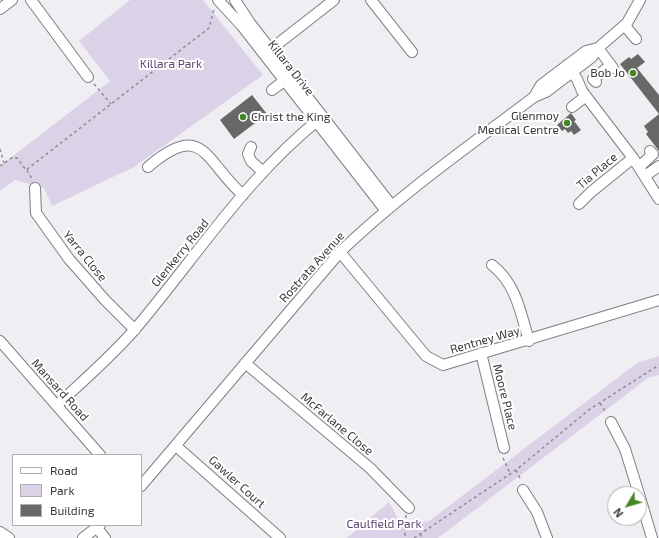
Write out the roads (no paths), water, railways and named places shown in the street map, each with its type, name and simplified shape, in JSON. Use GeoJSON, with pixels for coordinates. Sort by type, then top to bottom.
{"type":"FeatureCollection","features":[{"type":"Feature","properties":{"kind":"street"},"geometry":{"type":"LineString","coordinates":[[0,9],[12,0]]}},
{"type":"Feature","properties":{"kind":"street"},"geometry":{"type":"LineString","coordinates":[[31,0],[88,77]]}},
{"type":"Feature","properties":{"kind":"street","name":"Killara Drive"},"geometry":{"type":"LineString","coordinates":[[235,0],[240,11],[267,52]]}},
{"type":"Feature","properties":{"kind":"street"},"geometry":{"type":"LineString","coordinates":[[267,52],[334,0]]}},
{"type":"Feature","properties":{"kind":"street"},"geometry":{"type":"LineString","coordinates":[[371,0],[412,52]]}},
{"type":"Feature","properties":{"kind":"street","name":"Rostrata Avenue"},"geometry":{"type":"LineString","coordinates":[[142,485],[340,252],[368,225],[534,97],[546,92],[567,71],[592,57],[598,48],[625,26],[640,0]]}},
{"type":"Feature","properties":{"kind":"street","name":"Killara Drive"},"geometry":{"type":"LineString","coordinates":[[216,4],[242,26],[267,52],[389,209]]}},
{"type":"Feature","properties":{"kind":"street"},"geometry":{"type":"LineString","coordinates":[[625,26],[636,40]]}},
{"type":"Feature","properties":{"kind":"street"},"geometry":{"type":"LineString","coordinates":[[596,82],[594,79],[612,67],[598,48]]}},
{"type":"Feature","properties":{"kind":"street"},"geometry":{"type":"LineString","coordinates":[[567,71],[636,163],[659,199]]}},
{"type":"Feature","properties":{"kind":"street"},"geometry":{"type":"LineString","coordinates":[[272,90],[288,78]]}},
{"type":"Feature","properties":{"kind":"street"},"geometry":{"type":"LineString","coordinates":[[572,107],[584,94]]}},
{"type":"Feature","properties":{"kind":"street","name":"Glenkerry Road"},"geometry":{"type":"LineString","coordinates":[[57,405],[105,361],[135,330],[263,172],[291,142],[320,119]]}},
{"type":"Feature","properties":{"kind":"street"},"geometry":{"type":"LineString","coordinates":[[148,167],[161,155],[174,148],[186,145],[198,147],[209,155],[230,183],[243,195]]}},
{"type":"Feature","properties":{"kind":"street"},"geometry":{"type":"LineString","coordinates":[[251,147],[248,154],[251,161],[263,172]]}},
{"type":"Feature","properties":{"kind":"street","name":"Tia Place"},"geometry":{"type":"LineString","coordinates":[[579,204],[606,179],[636,163],[654,151]]}},
{"type":"Feature","properties":{"kind":"street"},"geometry":{"type":"LineString","coordinates":[[645,176],[659,166]]}},
{"type":"Feature","properties":{"kind":"street","name":"Yarra Close"},"geometry":{"type":"LineString","coordinates":[[35,188],[36,213],[65,254],[105,300],[135,330]]}},
{"type":"Feature","properties":{"kind":"street","name":"Rentney Way"},"geometry":{"type":"LineString","coordinates":[[340,252],[426,356],[443,365],[481,353],[529,341],[659,300]]}},
{"type":"Feature","properties":{"kind":"street"},"geometry":{"type":"LineString","coordinates":[[492,265],[502,272],[510,284],[529,341]]}},
{"type":"Feature","properties":{"kind":"street","name":"Mansard Road"},"geometry":{"type":"LineString","coordinates":[[0,341],[99,454]]}},
{"type":"Feature","properties":{"kind":"street","name":"Moore Place"},"geometry":{"type":"LineString","coordinates":[[481,353],[504,448]]}},
{"type":"Feature","properties":{"kind":"street","name":"McFarlane Close"},"geometry":{"type":"LineString","coordinates":[[245,363],[370,468],[409,508]]}},
{"type":"Feature","properties":{"kind":"street"},"geometry":{"type":"LineString","coordinates":[[612,422],[625,449],[637,486]]}},
{"type":"Feature","properties":{"kind":"street","name":"Gawler Court"},"geometry":{"type":"LineString","coordinates":[[176,446],[280,538]]}},
{"type":"Feature","properties":{"kind":"street"},"geometry":{"type":"LineString","coordinates":[[523,490],[537,512],[547,538]]}},
{"type":"Feature","properties":{"kind":"street"},"geometry":{"type":"LineString","coordinates":[[647,521],[652,538]]}},
{"type":"Feature","properties":{"kind":"street"},"geometry":{"type":"LineString","coordinates":[[84,538],[98,526],[105,538]]}},
{"type":"Feature","properties":{"kind":"street"},"geometry":{"type":"LineString","coordinates":[[0,532],[9,538]]}},
{"type":"Feature","properties":{"kind":"place","name":"Bob Jo"},"geometry":{"type":"Point","coordinates":[633,73]}},
{"type":"Feature","properties":{"kind":"place","name":"Christ the King"},"geometry":{"type":"Point","coordinates":[243,117]}},
{"type":"Feature","properties":{"kind":"place","name":"Glenmoy Medical Centre"},"geometry":{"type":"Point","coordinates":[567,123]}},
{"type":"Feature","properties":{"kind":"park label","name":"Killara Park"},"geometry":{"type":"Point","coordinates":[171,64]}},
{"type":"Feature","properties":{"kind":"park label","name":"Caulfield Park"},"geometry":{"type":"Point","coordinates":[384,524]}}]}
